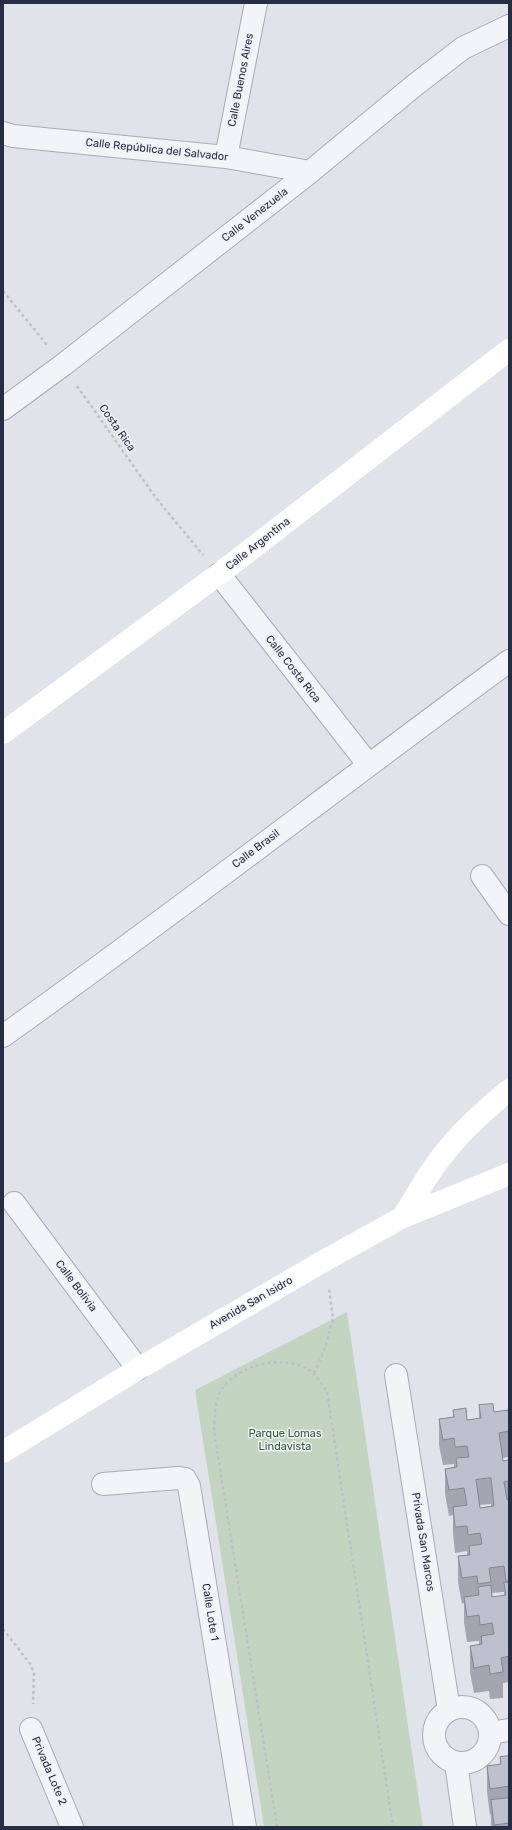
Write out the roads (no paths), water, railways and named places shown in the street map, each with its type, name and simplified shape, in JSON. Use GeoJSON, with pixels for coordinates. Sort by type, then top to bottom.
{"type":"FeatureCollection","features":[{"type":"Feature","properties":{"kind":"street","name":"Calle Buenos Aires"},"geometry":{"type":"LineString","coordinates":[[226,157],[256,3]]}},
{"type":"Feature","properties":{"kind":"street","name":"Calle Venezuela"},"geometry":{"type":"LineString","coordinates":[[3,409],[63,365],[310,172],[415,85],[463,48],[506,33]]}},
{"type":"Feature","properties":{"kind":"street","name":"Calle República del Salvador"},"geometry":{"type":"LineString","coordinates":[[8,135],[226,157],[310,172]]}},
{"type":"Feature","properties":{"kind":"street","name":"Calle Argentina"},"geometry":{"type":"LineString","coordinates":[[3,733],[219,574],[509,350]]}},
{"type":"Feature","properties":{"kind":"street","name":"Calle Costa Rica"},"geometry":{"type":"LineString","coordinates":[[219,574],[368,764]]}},
{"type":"Feature","properties":{"kind":"street","name":"Calle Brasil"},"geometry":{"type":"LineString","coordinates":[[3,1036],[117,955],[368,764],[509,661]]}},
{"type":"Feature","properties":{"kind":"street"},"geometry":{"type":"LineString","coordinates":[[482,876],[509,914]]}},
{"type":"Feature","properties":{"kind":"street"},"geometry":{"type":"LineString","coordinates":[[403,1217],[433,1168],[453,1142],[487,1108],[509,1090]]}},
{"type":"Feature","properties":{"kind":"street","name":"Avenida San Isidro"},"geometry":{"type":"LineString","coordinates":[[3,1452],[138,1369],[322,1262],[403,1217],[509,1174]]}},
{"type":"Feature","properties":{"kind":"street","name":"Calle Bolivia"},"geometry":{"type":"LineString","coordinates":[[14,1203],[138,1369]]}},
{"type":"Feature","properties":{"kind":"street","name":"Privada San Marcos"},"geometry":{"type":"LineString","coordinates":[[396,1375],[449,1710]]}},
{"type":"Feature","properties":{"kind":"street","name":"Calle Lote 1"},"geometry":{"type":"LineString","coordinates":[[103,1484],[178,1478],[185,1479],[189,1486],[244,1827]]}},
{"type":"Feature","properties":{"kind":"street"},"geometry":{"type":"LineString","coordinates":[[464,1706],[479,1712],[500,1731],[490,1741],[481,1756],[465,1764],[456,1763],[441,1755],[434,1739],[437,1721],[449,1710],[464,1706]]}},
{"type":"Feature","properties":{"kind":"street","name":"Privada Lote 2"},"geometry":{"type":"LineString","coordinates":[[31,1729],[72,1827]]}},
{"type":"Feature","properties":{"kind":"street"},"geometry":{"type":"LineString","coordinates":[[456,1763],[465,1827]]}},
{"type":"Feature","properties":{"kind":"park label","name":"Parque Lomas Lindavista"},"geometry":{"type":"Point","coordinates":[285,1440]}}]}
